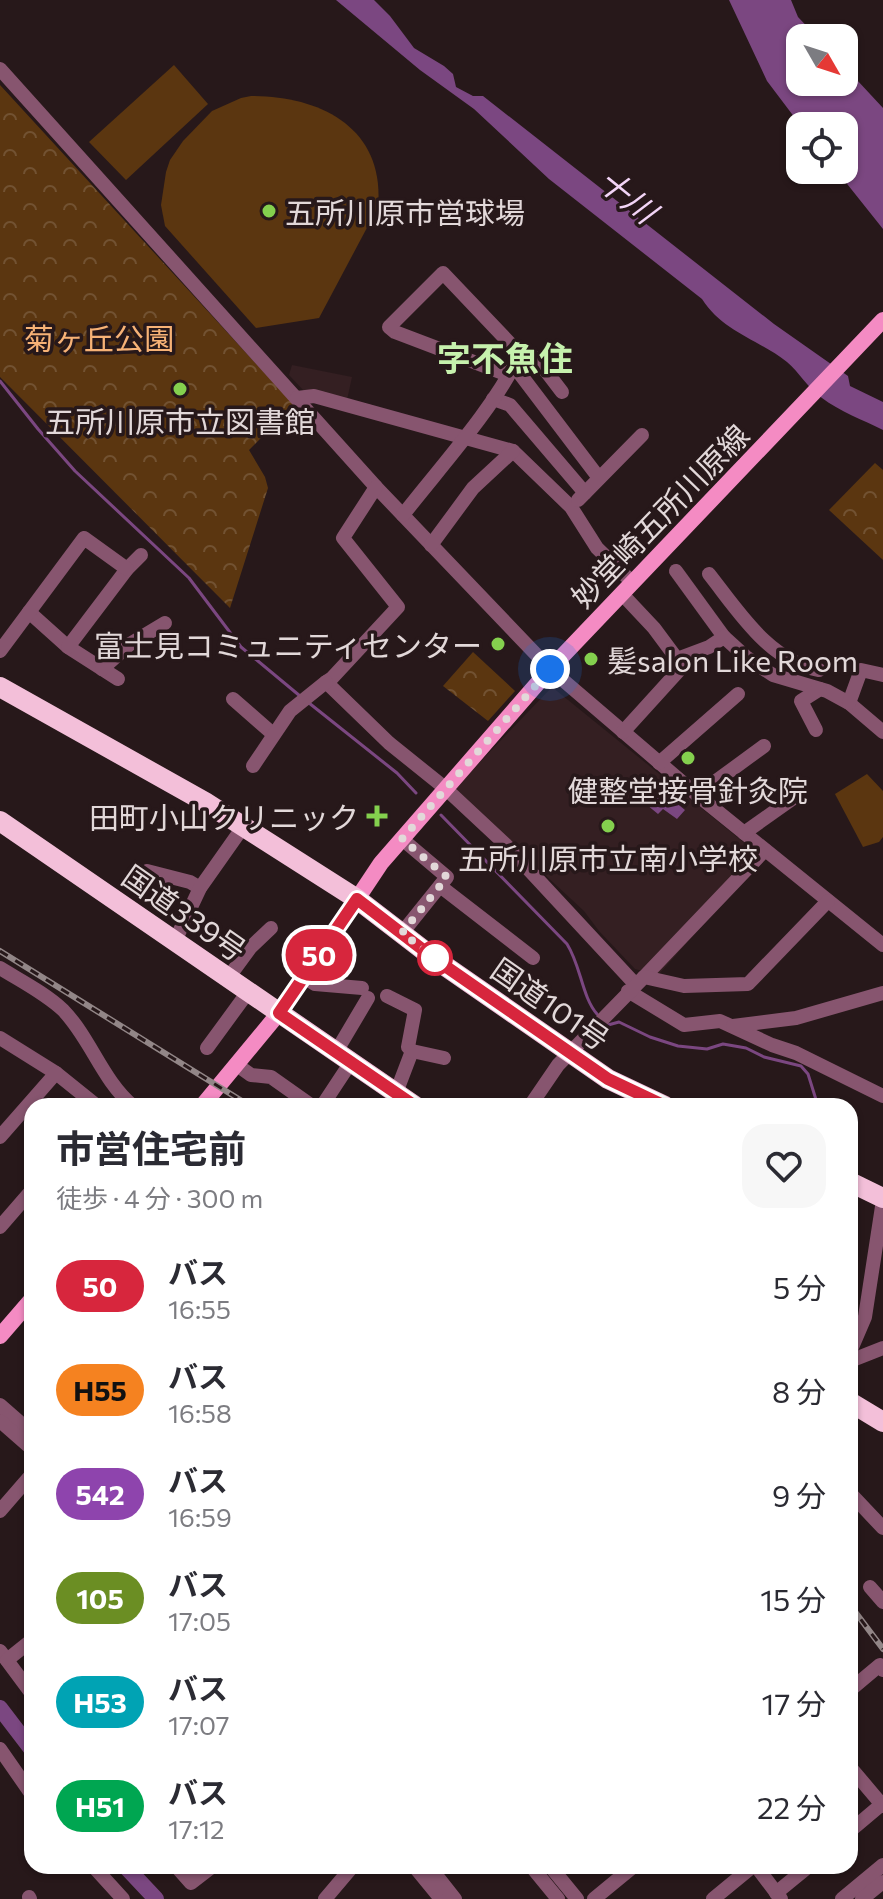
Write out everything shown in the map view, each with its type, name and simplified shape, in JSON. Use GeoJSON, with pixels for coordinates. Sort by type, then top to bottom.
{"type":"FeatureCollection","features":[{"type":"Feature","properties":{"kind":"highway","name":"国道101号"},"geometry":{"type":"LineString","coordinates":[[0,687],[205,802],[357,899],[570,1054],[608,1079],[648,1098]]}},
{"type":"Feature","properties":{"kind":"highway","name":"国道339号"},"geometry":{"type":"LineString","coordinates":[[0,821],[403,1098]]}},
{"type":"Feature","properties":{"kind":"highway"},"geometry":{"type":"LineString","coordinates":[[858,1186],[883,1199]]}},
{"type":"Feature","properties":{"kind":"highway"},"geometry":{"type":"LineString","coordinates":[[858,1407],[883,1422]]}},
{"type":"Feature","properties":{"kind":"main road","name":"妙堂崎五所川原線"},"geometry":{"type":"LineString","coordinates":[[357,899],[381,863],[550,669],[883,320]]}},
{"type":"Feature","properties":{"kind":"main road"},"geometry":{"type":"LineString","coordinates":[[209,1098],[279,1013]]}},
{"type":"Feature","properties":{"kind":"main road"},"geometry":{"type":"LineString","coordinates":[[0,1336],[24,1308]]}},
{"type":"Feature","properties":{"kind":"street"},"geometry":{"type":"LineString","coordinates":[[0,69],[376,487],[550,669],[697,795],[883,945]]}},
{"type":"Feature","properties":{"kind":"street"},"geometry":{"type":"LineString","coordinates":[[562,392],[536,358],[514,365],[395,332],[389,327],[443,273],[514,365],[599,478]]}},
{"type":"Feature","properties":{"kind":"street"},"geometry":{"type":"LineString","coordinates":[[403,515],[493,399],[514,365]]}},
{"type":"Feature","properties":{"kind":"street"},"geometry":{"type":"LineString","coordinates":[[297,398],[314,396],[513,451],[571,507],[682,667],[623,732]]}},
{"type":"Feature","properties":{"kind":"street"},"geometry":{"type":"LineString","coordinates":[[493,399],[510,405],[585,493]]}},
{"type":"Feature","properties":{"kind":"street"},"geometry":{"type":"LineString","coordinates":[[571,507],[642,435]]}},
{"type":"Feature","properties":{"kind":"street"},"geometry":{"type":"LineString","coordinates":[[431,545],[473,488],[513,451]]}},
{"type":"Feature","properties":{"kind":"street"},"geometry":{"type":"LineString","coordinates":[[253,766],[290,711],[332,678],[398,607],[343,538],[376,487]]}},
{"type":"Feature","properties":{"kind":"street"},"geometry":{"type":"LineString","coordinates":[[0,651],[84,538],[127,569]]}},
{"type":"Feature","properties":{"kind":"street"},"geometry":{"type":"LineString","coordinates":[[68,647],[141,555]]}},
{"type":"Feature","properties":{"kind":"street"},"geometry":{"type":"LineString","coordinates":[[676,571],[724,637],[746,657],[773,675],[820,689],[849,703],[883,732]]}},
{"type":"Feature","properties":{"kind":"street"},"geometry":{"type":"LineString","coordinates":[[709,574],[761,639],[798,666],[819,670]]}},
{"type":"Feature","properties":{"kind":"street"},"geometry":{"type":"LineString","coordinates":[[29,612],[68,647],[118,679]]}},
{"type":"Feature","properties":{"kind":"street"},"geometry":{"type":"LineString","coordinates":[[102,669],[130,644],[165,623]]}},
{"type":"Feature","properties":{"kind":"street"},"geometry":{"type":"LineString","coordinates":[[677,659],[709,647],[724,637]]}},
{"type":"Feature","properties":{"kind":"street"},"geometry":{"type":"LineString","coordinates":[[746,657],[761,639]]}},
{"type":"Feature","properties":{"kind":"street"},"geometry":{"type":"LineString","coordinates":[[849,703],[861,670],[883,675]]}},
{"type":"Feature","properties":{"kind":"street"},"geometry":{"type":"LineString","coordinates":[[326,682],[389,743],[445,788],[527,867],[635,984],[684,1025],[720,1021],[796,1053],[883,1096]]}},
{"type":"Feature","properties":{"kind":"street"},"geometry":{"type":"LineString","coordinates":[[816,730],[801,701],[820,689]]}},
{"type":"Feature","properties":{"kind":"street"},"geometry":{"type":"LineString","coordinates":[[659,763],[738,694]]}},
{"type":"Feature","properties":{"kind":"street"},"geometry":{"type":"LineString","coordinates":[[233,699],[273,734]]}},
{"type":"Feature","properties":{"kind":"street"},"geometry":{"type":"LineString","coordinates":[[697,795],[764,746]]}},
{"type":"Feature","properties":{"kind":"street"},"geometry":{"type":"LineString","coordinates":[[744,833],[799,794]]}},
{"type":"Feature","properties":{"kind":"street"},"geometry":{"type":"LineString","coordinates":[[175,941],[200,888],[243,827]]}},
{"type":"Feature","properties":{"kind":"street"},"geometry":{"type":"LineString","coordinates":[[402,839],[447,877],[402,933]]}},
{"type":"Feature","properties":{"kind":"street"},"geometry":{"type":"LineString","coordinates":[[535,1098],[558,1065],[765,850]]}},
{"type":"Feature","properties":{"kind":"street"},"geometry":{"type":"LineString","coordinates":[[147,871],[190,882],[200,888]]}},
{"type":"Feature","properties":{"kind":"street"},"geometry":{"type":"LineString","coordinates":[[440,886],[533,958]]}},
{"type":"Feature","properties":{"kind":"street"},"geometry":{"type":"LineString","coordinates":[[279,1013],[357,899]]}},
{"type":"Feature","properties":{"kind":"street"},"geometry":{"type":"LineString","coordinates":[[635,984],[748,984],[828,901]]}},
{"type":"Feature","properties":{"kind":"street"},"geometry":{"type":"LineString","coordinates":[[228,978],[250,948],[271,928]]}},
{"type":"Feature","properties":{"kind":"street"},"geometry":{"type":"LineString","coordinates":[[0,968],[34,988],[62,1010],[85,1038],[125,1098]]}},
{"type":"Feature","properties":{"kind":"street"},"geometry":{"type":"LineString","coordinates":[[304,977],[315,984],[365,993],[325,1098]]}},
{"type":"Feature","properties":{"kind":"street"},"geometry":{"type":"LineString","coordinates":[[207,1048],[248,992]]}},
{"type":"Feature","properties":{"kind":"street"},"geometry":{"type":"LineString","coordinates":[[733,1026],[796,1018],[883,993]]}},
{"type":"Feature","properties":{"kind":"street"},"geometry":{"type":"LineString","coordinates":[[387,996],[415,1010],[408,1047],[412,1051],[444,1058]]}},
{"type":"Feature","properties":{"kind":"street"},"geometry":{"type":"LineString","coordinates":[[2,1042],[56,1073],[87,1098]]}},
{"type":"Feature","properties":{"kind":"street"},"geometry":{"type":"LineString","coordinates":[[396,1093],[412,1051]]}},
{"type":"Feature","properties":{"kind":"street"},"geometry":{"type":"LineString","coordinates":[[237,1065],[251,1075],[271,1077],[301,1098]]}},
{"type":"Feature","properties":{"kind":"street"},"geometry":{"type":"LineString","coordinates":[[34,1098],[56,1073]]}},
{"type":"Feature","properties":{"kind":"street"},"geometry":{"type":"LineString","coordinates":[[112,1098],[118,1091]]}},
{"type":"Feature","properties":{"kind":"street"},"geometry":{"type":"LineString","coordinates":[[0,1137],[24,1110]]}},
{"type":"Feature","properties":{"kind":"street"},"geometry":{"type":"LineString","coordinates":[[0,1227],[24,1199]]}},
{"type":"Feature","properties":{"kind":"street"},"geometry":{"type":"LineString","coordinates":[[858,1334],[870,1292],[883,1199]]}},
{"type":"Feature","properties":{"kind":"street"},"geometry":{"type":"LineString","coordinates":[[858,1350],[883,1348]]}},
{"type":"Feature","properties":{"kind":"street"},"geometry":{"type":"LineString","coordinates":[[0,1405],[24,1424]]}},
{"type":"Feature","properties":{"kind":"street"},"geometry":{"type":"LineString","coordinates":[[0,1421],[24,1442]]}},
{"type":"Feature","properties":{"kind":"street"},"geometry":{"type":"LineString","coordinates":[[2,1504],[24,1482]]}},
{"type":"Feature","properties":{"kind":"street"},"geometry":{"type":"LineString","coordinates":[[858,1501],[883,1527]]}},
{"type":"Feature","properties":{"kind":"street"},"geometry":{"type":"LineString","coordinates":[[870,1587],[883,1602]]}},
{"type":"Feature","properties":{"kind":"street"},"geometry":{"type":"LineString","coordinates":[[24,1644],[3,1656],[24,1684]]}},
{"type":"Feature","properties":{"kind":"street"},"geometry":{"type":"LineString","coordinates":[[858,1683],[880,1665],[883,1670]]}},
{"type":"Feature","properties":{"kind":"street"},"geometry":{"type":"LineString","coordinates":[[0,1749],[24,1784]]}},
{"type":"Feature","properties":{"kind":"street"},"geometry":{"type":"LineString","coordinates":[[858,1824],[882,1805],[866,1785]]}},
{"type":"Feature","properties":{"kind":"street"},"geometry":{"type":"LineString","coordinates":[[842,1899],[883,1865]]}},
{"type":"Feature","properties":{"kind":"street"},"geometry":{"type":"LineString","coordinates":[[99,1874],[116,1897]]}},
{"type":"Feature","properties":{"kind":"street"},"geometry":{"type":"LineString","coordinates":[[183,1874],[191,1883],[194,1899]]}},
{"type":"Feature","properties":{"kind":"street"},"geometry":{"type":"LineString","coordinates":[[191,1883],[203,1874]]}},
{"type":"Feature","properties":{"kind":"street"},"geometry":{"type":"LineString","coordinates":[[325,1899],[346,1874]]}},
{"type":"Feature","properties":{"kind":"street"},"geometry":{"type":"LineString","coordinates":[[423,1874],[449,1898]]}},
{"type":"Feature","properties":{"kind":"street"},"geometry":{"type":"LineString","coordinates":[[434,1874],[449,1898]]}},
{"type":"Feature","properties":{"kind":"street"},"geometry":{"type":"LineString","coordinates":[[538,1874],[558,1899]]}},
{"type":"Feature","properties":{"kind":"street"},"geometry":{"type":"LineString","coordinates":[[557,1874],[577,1899]]}},
{"type":"Feature","properties":{"kind":"street"},"geometry":{"type":"LineString","coordinates":[[594,1899],[624,1874]]}},
{"type":"Feature","properties":{"kind":"street"},"geometry":{"type":"LineString","coordinates":[[713,1899],[744,1874]]}},
{"type":"Feature","properties":{"kind":"street"},"geometry":{"type":"LineString","coordinates":[[761,1874],[779,1896],[801,1874]]}},
{"type":"Feature","properties":{"kind":"street"},"geometry":{"type":"LineString","coordinates":[[862,1899],[883,1882]]}},
{"type":"Feature","properties":{"kind":"shaded area","name":"十川"},"geometry":{"type":"Polygon","coordinates":[[[336,0],[374,0],[414,48],[453,74],[456,87],[473,96],[483,96],[774,324],[848,376],[850,386],[883,402],[883,430],[829,403],[787,362],[730,327],[702,299],[549,179],[474,109],[420,70],[336,0]]]}},
{"type":"Feature","properties":{"kind":"shaded area"},"geometry":{"type":"Polygon","coordinates":[[[729,0],[791,0],[805,24],[786,24],[786,96],[858,96],[858,81],[883,108],[883,229],[847,184],[858,184],[858,112],[790,112],[767,81],[729,0]]]}},
{"type":"Feature","properties":{"kind":"shaded area"},"geometry":{"type":"Polygon","coordinates":[[[292,365],[352,377],[347,400],[305,392],[289,375],[292,365]]]}},
{"type":"Feature","properties":{"kind":"shaded area","name":"五所川原市立南小学校"},"geometry":{"type":"Polygon","coordinates":[[[552,687],[763,858],[658,975],[635,969],[584,911],[457,793],[457,786],[552,687]]]}},
{"type":"Feature","properties":{"kind":"shaded area"},"geometry":{"type":"Polygon","coordinates":[[[659,789],[685,810],[677,819],[663,809],[658,814],[647,805],[659,789]]]}},
{"type":"Feature","properties":{"kind":"green space"},"geometry":{"type":"Polygon","coordinates":[[[174,65],[208,104],[126,180],[89,142],[174,65]]]}},
{"type":"Feature","properties":{"kind":"green space","name":"菊ヶ丘公園"},"geometry":{"type":"Polygon","coordinates":[[[0,85],[294,405],[249,450],[268,488],[230,608],[0,377],[0,85]]]}},
{"type":"Feature","properties":{"kind":"green space","name":"五所川原市営球場"},"geometry":{"type":"Polygon","coordinates":[[[251,96],[301,102],[324,110],[359,137],[371,156],[377,180],[378,207],[319,318],[256,328],[165,226],[161,205],[170,160],[183,141],[212,111],[251,96]]]}},
{"type":"Feature","properties":{"kind":"green space"},"geometry":{"type":"Polygon","coordinates":[[[875,463],[883,470],[883,560],[829,510],[875,463]]]}},
{"type":"Feature","properties":{"kind":"green space"},"geometry":{"type":"Polygon","coordinates":[[[473,652],[515,691],[488,721],[443,686],[473,652]]]}},
{"type":"Feature","properties":{"kind":"green space"},"geometry":{"type":"Polygon","coordinates":[[[867,774],[883,791],[883,837],[879,842],[863,847],[835,794],[867,774]]]}},
{"type":"Feature","properties":{"kind":"waterway"},"geometry":{"type":"LineString","coordinates":[[0,381],[75,471],[189,578],[241,647],[300,696]]}},
{"type":"Feature","properties":{"kind":"waterway"},"geometry":{"type":"LineString","coordinates":[[309,703],[397,773],[416,793]]}},
{"type":"Feature","properties":{"kind":"waterway"},"geometry":{"type":"LineString","coordinates":[[441,815],[567,944],[597,1014]]}},
{"type":"Feature","properties":{"kind":"waterway"},"geometry":{"type":"LineString","coordinates":[[608,1025],[619,1022],[678,1046],[707,1049],[723,1044],[746,1048],[764,1057],[801,1066],[808,1074],[816,1098]]}},
{"type":"Feature","properties":{"kind":"waterway"},"geometry":{"type":"LineString","coordinates":[[0,1708],[24,1740]]}},
{"type":"Feature","properties":{"kind":"waterway"},"geometry":{"type":"LineString","coordinates":[[133,1874],[156,1899]]}},
{"type":"Feature","properties":{"kind":"railway"},"geometry":{"type":"LineString","coordinates":[[0,951],[237,1098]]}},
{"type":"Feature","properties":{"kind":"railway"},"geometry":{"type":"LineString","coordinates":[[858,1616],[883,1649]]}},
{"type":"Feature","properties":{"kind":"bus line","name":"50"},"geometry":{"type":"LineString","coordinates":[[403,1098],[279,1013],[357,899],[435,959],[608,1079],[645,1098]]}},
{"type":"Feature","properties":{"kind":"place","name":"五所川原市営球場"},"geometry":{"type":"Point","coordinates":[269,211]}},
{"type":"Feature","properties":{"kind":"place","name":"五所川原市立図書館"},"geometry":{"type":"Point","coordinates":[180,389]}},
{"type":"Feature","properties":{"kind":"place","name":"富士見コミュニティセンター"},"geometry":{"type":"Point","coordinates":[498,644]}},
{"type":"Feature","properties":{"kind":"place","name":"髪salon Like Room"},"geometry":{"type":"Point","coordinates":[591,659]}},
{"type":"Feature","properties":{"kind":"place","name":"健整堂接骨針灸院"},"geometry":{"type":"Point","coordinates":[688,758]}},
{"type":"Feature","properties":{"kind":"place","name":"田町小山クリニック"},"geometry":{"type":"Point","coordinates":[377,816]}},
{"type":"Feature","properties":{"kind":"place","name":"五所川原市立南小学校"},"geometry":{"type":"Point","coordinates":[608,826]}},
{"type":"Feature","properties":{"kind":"district","name":"字不魚住"},"geometry":{"type":"Point","coordinates":[505,357]}},
{"type":"Feature","properties":{"kind":"route"},"geometry":{"type":"LineString","coordinates":[[435,958],[402,933],[447,877],[402,839],[550,669]]}}]}
